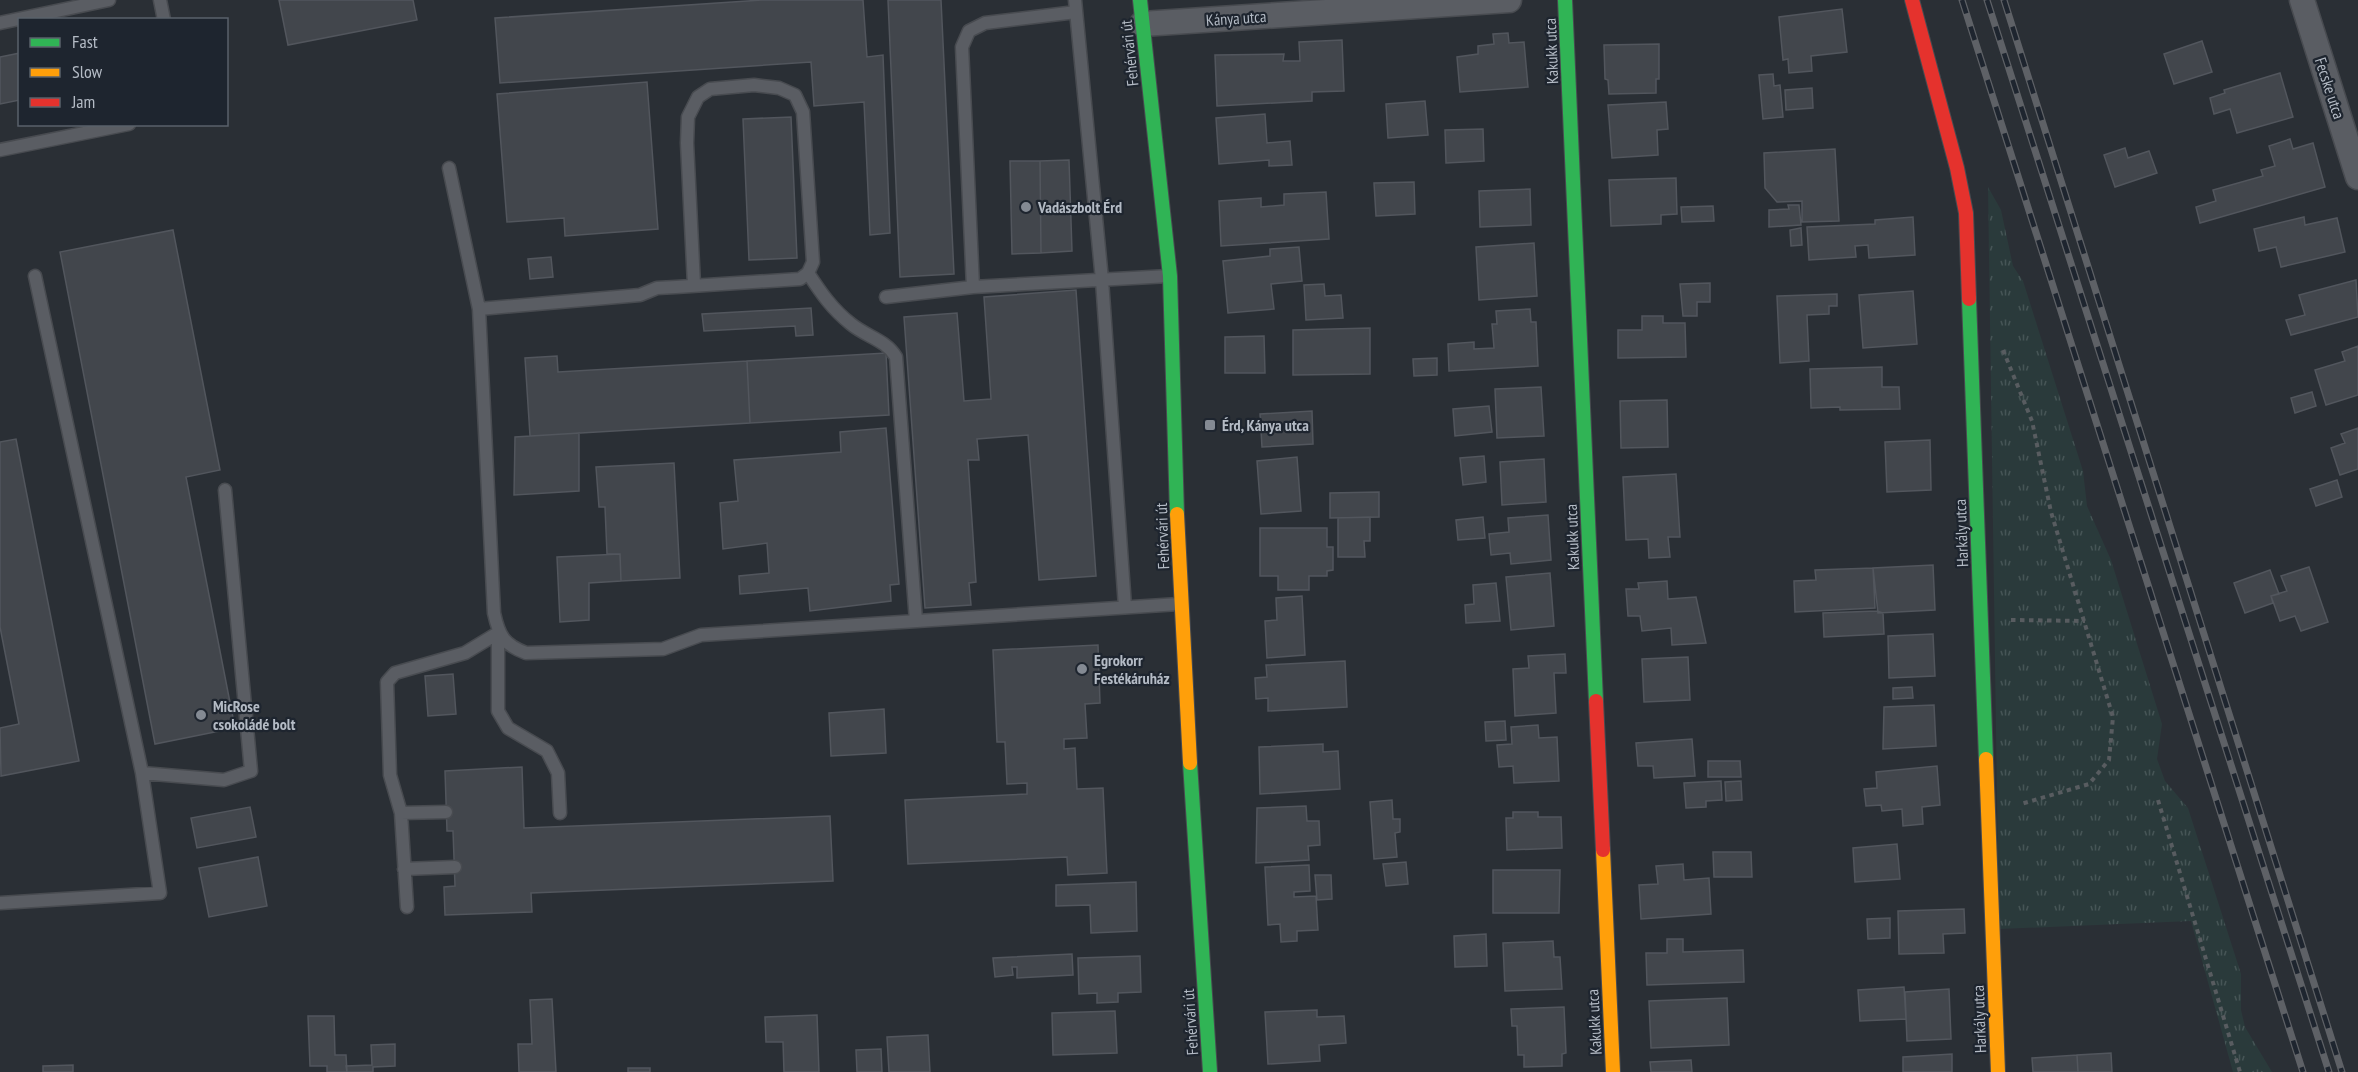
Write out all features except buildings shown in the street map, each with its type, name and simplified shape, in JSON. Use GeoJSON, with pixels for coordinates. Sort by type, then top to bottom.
{"type":"FeatureCollection","features":[{"type":"Feature","properties":{"kind":"street","name":"Kánya utca"},"geometry":{"type":"LineString","coordinates":[[1141,12],[1509,0]]}},
{"type":"Feature","properties":{"kind":"street","name":"Kakukk utca"},"geometry":{"type":"LineString","coordinates":[[1565,0],[1613,1072]]}},
{"type":"Feature","properties":{"kind":"street","name":"Harkály utca"},"geometry":{"type":"LineString","coordinates":[[1912,0],[1958,168],[1966,213],[1998,1072]]}},
{"type":"Feature","properties":{"kind":"street","name":"Fecske utca"},"geometry":{"type":"LineString","coordinates":[[2302,0],[2358,177]]}},
{"type":"Feature","properties":{"kind":"street","name":"Fehérvári út"},"geometry":{"type":"LineString","coordinates":[[1141,12],[1170,276],[1180,604],[1210,1072]]}},
{"type":"Feature","properties":{"kind":"lane"},"geometry":{"type":"LineString","coordinates":[[24,18],[110,0]]}},
{"type":"Feature","properties":{"kind":"lane"},"geometry":{"type":"LineString","coordinates":[[160,0],[164,18]]}},
{"type":"Feature","properties":{"kind":"lane"},"geometry":{"type":"LineString","coordinates":[[973,287],[962,47],[969,31],[985,23],[1075,6],[1102,280],[1125,607]]}},
{"type":"Feature","properties":{"kind":"lane"},"geometry":{"type":"LineString","coordinates":[[0,23],[18,19]]}},
{"type":"Feature","properties":{"kind":"lane"},"geometry":{"type":"LineString","coordinates":[[479,309],[639,295],[657,288],[800,279],[808,273],[813,262],[803,112],[795,95],[779,88],[754,85],[710,89],[698,98],[688,117],[694,285]]}},
{"type":"Feature","properties":{"kind":"lane"},"geometry":{"type":"LineString","coordinates":[[0,150],[119,126]]}},
{"type":"Feature","properties":{"kind":"lane"},"geometry":{"type":"LineString","coordinates":[[449,168],[479,309],[494,613],[498,633],[498,711],[508,728],[547,751],[558,772],[560,813]]}},
{"type":"Feature","properties":{"kind":"lane"},"geometry":{"type":"LineString","coordinates":[[808,273],[829,305],[853,326],[890,346],[896,357],[916,621]]}},
{"type":"Feature","properties":{"kind":"lane"},"geometry":{"type":"LineString","coordinates":[[0,903],[160,894],[142,773],[35,276]]}},
{"type":"Feature","properties":{"kind":"lane"},"geometry":{"type":"LineString","coordinates":[[886,297],[973,287],[1170,276]]}},
{"type":"Feature","properties":{"kind":"lane"},"geometry":{"type":"LineString","coordinates":[[142,773],[224,780],[251,771],[225,490]]}},
{"type":"Feature","properties":{"kind":"lane"},"geometry":{"type":"LineString","coordinates":[[498,633],[508,646],[526,653],[663,649],[700,635],[1180,604]]}},
{"type":"Feature","properties":{"kind":"lane"},"geometry":{"type":"LineString","coordinates":[[406,907],[401,813],[390,776],[387,682],[395,673],[465,652],[498,633]]}},
{"type":"Feature","properties":{"kind":"lane"},"geometry":{"type":"LineString","coordinates":[[401,813],[446,812]]}},
{"type":"Feature","properties":{"kind":"lane"},"geometry":{"type":"LineString","coordinates":[[405,869],[455,867]]}},
{"type":"Feature","properties":{"kind":"path"},"geometry":{"type":"LineString","coordinates":[[1970,335],[1998,342],[2007,356],[2032,421],[2051,512],[2113,717],[2109,760],[2089,784],[1988,814]]}},
{"type":"Feature","properties":{"kind":"path"},"geometry":{"type":"LineString","coordinates":[[1980,620],[2085,621]]}},
{"type":"Feature","properties":{"kind":"path"},"geometry":{"type":"LineString","coordinates":[[2158,800],[2240,1072]]}},
{"type":"Feature","properties":{"kind":"green space"},"geometry":{"type":"Polygon","coordinates":[[[1988,187],[2001,210],[2013,266],[2023,281],[2083,471],[2087,506],[2111,560],[2162,724],[2157,759],[2165,781],[2188,808],[2241,974],[2241,1010],[2245,1027],[2272,1072],[2233,1072],[2191,921],[1999,929],[1988,187]]]}},
{"type":"Feature","properties":{"kind":"railway"},"geometry":{"type":"LineString","coordinates":[[1962,0],[2303,1072]]}},
{"type":"Feature","properties":{"kind":"railway"},"geometry":{"type":"LineString","coordinates":[[1987,0],[2329,1072]]}},
{"type":"Feature","properties":{"kind":"railway"},"geometry":{"type":"LineString","coordinates":[[2004,0],[2342,1072]]}},
{"type":"Feature","properties":{"kind":"traffic: fast"},"geometry":{"type":"LineString","coordinates":[[1140,0],[1170,276],[1177,514]]}},
{"type":"Feature","properties":{"kind":"traffic: fast"},"geometry":{"type":"LineString","coordinates":[[1565,0],[1596,701]]}},
{"type":"Feature","properties":{"kind":"traffic: fast"},"geometry":{"type":"LineString","coordinates":[[1969,299],[1986,759]]}},
{"type":"Feature","properties":{"kind":"traffic: fast"},"geometry":{"type":"LineString","coordinates":[[1190,763],[1210,1072]]}},
{"type":"Feature","properties":{"kind":"traffic: slow"},"geometry":{"type":"LineString","coordinates":[[1177,514],[1190,763]]}},
{"type":"Feature","properties":{"kind":"traffic: slow"},"geometry":{"type":"LineString","coordinates":[[1986,759],[1998,1072]]}},
{"type":"Feature","properties":{"kind":"traffic: slow"},"geometry":{"type":"LineString","coordinates":[[1603,850],[1613,1072]]}},
{"type":"Feature","properties":{"kind":"traffic: jam"},"geometry":{"type":"LineString","coordinates":[[1912,0],[1957,168],[1966,213],[1969,299]]}},
{"type":"Feature","properties":{"kind":"traffic: jam"},"geometry":{"type":"LineString","coordinates":[[1596,701],[1603,850]]}},
{"type":"Feature","properties":{"kind":"place","name":"Vadászbolt Érd"},"geometry":{"type":"Point","coordinates":[1026,207]}},
{"type":"Feature","properties":{"kind":"place","name":"Érd, Kánya utca"},"geometry":{"type":"Point","coordinates":[1210,425]}},
{"type":"Feature","properties":{"kind":"place","name":"Egrokorr Festékáruház"},"geometry":{"type":"Point","coordinates":[1082,669]}},
{"type":"Feature","properties":{"kind":"place","name":"MicRose csokoládé bolt"},"geometry":{"type":"Point","coordinates":[201,715]}}]}
